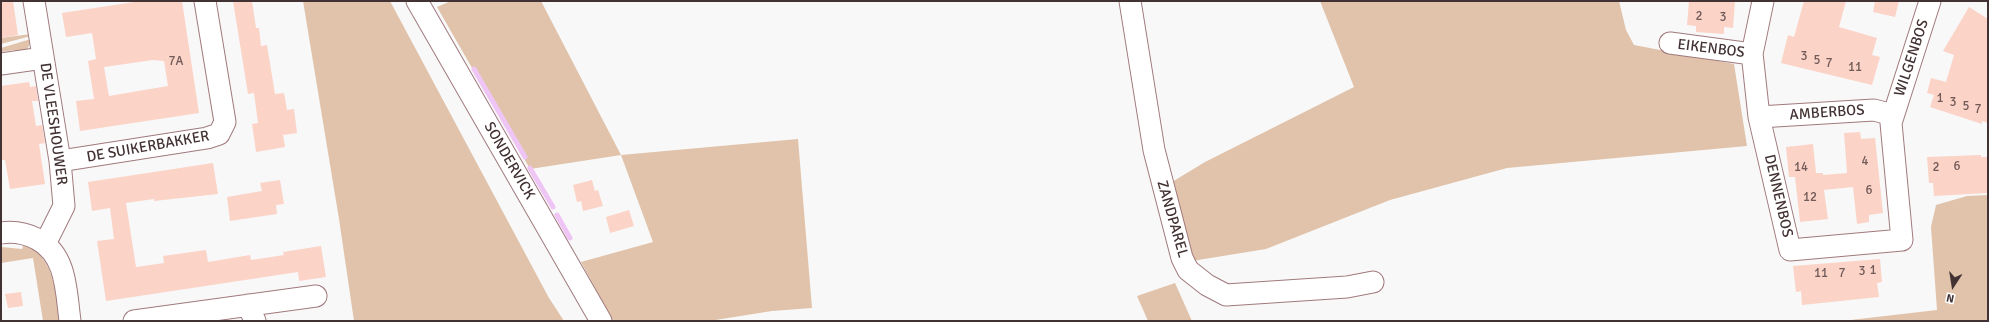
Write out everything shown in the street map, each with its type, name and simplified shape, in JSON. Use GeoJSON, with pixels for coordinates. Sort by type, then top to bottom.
{"type":"FeatureCollection","features":[{"type":"Feature","properties":{"kind":"street","name":"DE VLEESHOUWER"},"geometry":{"type":"LineString","coordinates":[[34,1],[60,161],[64,206],[45,244]]}},
{"type":"Feature","properties":{"kind":"street","name":"DE SUIKERBAKKER"},"geometry":{"type":"LineString","coordinates":[[60,161],[207,138],[219,134],[225,122],[205,1]]}},
{"type":"Feature","properties":{"kind":"street","name":"SONDERVICK"},"geometry":{"type":"LineString","coordinates":[[417,1],[601,321]]}},
{"type":"Feature","properties":{"kind":"street","name":"ZANDPAREL"},"geometry":{"type":"LineString","coordinates":[[1130,1],[1154,150],[1182,258],[1188,270],[1207,285],[1226,295],[1346,287],[1373,282]]}},
{"type":"Feature","properties":{"kind":"street","name":"DENNENBOS"},"geometry":{"type":"LineString","coordinates":[[1763,1],[1752,54],[1760,117],[1790,250],[1902,240],[1893,151],[1891,123],[1893,115]]}},
{"type":"Feature","properties":{"kind":"street","name":"WILGENBOS"},"geometry":{"type":"LineString","coordinates":[[1893,115],[1930,1]]}},
{"type":"Feature","properties":{"kind":"street","name":"EIKENBOS"},"geometry":{"type":"LineString","coordinates":[[1670,44],[1752,54]]}},
{"type":"Feature","properties":{"kind":"street"},"geometry":{"type":"LineString","coordinates":[[1,64],[43,58]]}},
{"type":"Feature","properties":{"kind":"street","name":"AMBERBOS"},"geometry":{"type":"LineString","coordinates":[[1760,117],[1874,110],[1893,115]]}},
{"type":"Feature","properties":{"kind":"street"},"geometry":{"type":"LineString","coordinates":[[1,233],[10,232],[28,234],[45,244],[59,259],[64,276],[70,321]]}},
{"type":"Feature","properties":{"kind":"street"},"geometry":{"type":"LineString","coordinates":[[134,321],[252,313],[316,296]]}},
{"type":"Feature","properties":{"kind":"shaded area"},"geometry":{"type":"Polygon","coordinates":[[[303,1],[390,1],[549,298],[564,321],[354,321],[339,219],[303,1]]]}},
{"type":"Feature","properties":{"kind":"shaded area"},"geometry":{"type":"Polygon","coordinates":[[[451,1],[541,1],[621,155],[530,169],[437,7],[451,1]]]}},
{"type":"Feature","properties":{"kind":"shaded area"},"geometry":{"type":"Polygon","coordinates":[[[1320,1],[1619,1],[1626,30],[1634,45],[1734,64],[1747,146],[1507,168],[1390,200],[1266,249],[1192,261],[1172,182],[1205,162],[1354,87],[1320,1]]]}},
{"type":"Feature","properties":{"kind":"shaded area"},"geometry":{"type":"Polygon","coordinates":[[[31,34],[31,36],[1,44],[1,38],[31,34]]]}},
{"type":"Feature","properties":{"kind":"shaded area"},"geometry":{"type":"Polygon","coordinates":[[[31,39],[27,51],[15,52],[14,50],[1,52],[1,48],[31,39]]]}},
{"type":"Feature","properties":{"kind":"shaded area"},"geometry":{"type":"Polygon","coordinates":[[[798,139],[812,308],[772,311],[709,321],[613,321],[581,262],[653,242],[621,155],[798,139]]]}},
{"type":"Feature","properties":{"kind":"shaded area"},"geometry":{"type":"Polygon","coordinates":[[[1988,195],[1988,321],[1842,321],[1937,310],[1931,227],[1936,205],[1967,196],[1988,195]]]}},
{"type":"Feature","properties":{"kind":"shaded area"},"geometry":{"type":"Polygon","coordinates":[[[24,244],[34,250],[48,267],[55,287],[61,321],[43,321],[33,258],[1,263],[1,247],[22,249],[24,244]]]}},
{"type":"Feature","properties":{"kind":"shaded area"},"geometry":{"type":"Polygon","coordinates":[[[1175,283],[1192,321],[1148,321],[1137,296],[1175,283]]]}},
{"type":"Feature","properties":{"kind":"building"},"geometry":{"type":"Polygon","coordinates":[[[1,1],[13,1],[18,35],[1,38],[1,1]]]}},
{"type":"Feature","properties":{"kind":"building"},"geometry":{"type":"Polygon","coordinates":[[[141,1],[182,1],[199,113],[80,131],[76,101],[94,99],[88,61],[96,59],[92,33],[66,37],[62,13],[141,1]],[[153,60],[104,67],[109,96],[168,86],[164,61],[153,60]]]}},
{"type":"Feature","properties":{"kind":"building"},"geometry":{"type":"Polygon","coordinates":[[[233,1],[252,1],[256,28],[259,28],[261,46],[267,45],[275,94],[284,93],[287,110],[294,109],[297,133],[283,135],[285,147],[256,152],[252,124],[258,123],[254,93],[248,94],[233,1]]]}},
{"type":"Feature","properties":{"kind":"building"},"geometry":{"type":"Polygon","coordinates":[[[1689,1],[1735,1],[1733,28],[1724,27],[1724,34],[1696,32],[1696,26],[1687,25],[1689,1]]]}},
{"type":"Feature","properties":{"kind":"building"},"geometry":{"type":"Polygon","coordinates":[[[1804,1],[1846,1],[1839,27],[1877,38],[1872,55],[1880,57],[1872,85],[1781,63],[1788,35],[1794,37],[1804,1]]]}},
{"type":"Feature","properties":{"kind":"building"},"geometry":{"type":"Polygon","coordinates":[[[1875,1],[1899,1],[1895,17],[1873,12],[1875,1]]]}},
{"type":"Feature","properties":{"kind":"building"},"geometry":{"type":"Polygon","coordinates":[[[1969,7],[1988,19],[1988,123],[1982,121],[1982,124],[1930,107],[1934,95],[1927,93],[1931,78],[1946,82],[1954,55],[1943,51],[1969,7]]]}},
{"type":"Feature","properties":{"kind":"building"},"geometry":{"type":"Polygon","coordinates":[[[29,82],[30,87],[36,86],[38,101],[32,101],[36,126],[42,125],[45,143],[39,144],[45,184],[10,189],[5,160],[1,160],[1,86],[29,82]]]}},
{"type":"Feature","properties":{"kind":"building"},"geometry":{"type":"Polygon","coordinates":[[[1860,132],[1861,139],[1875,138],[1883,213],[1869,215],[1869,222],[1857,224],[1853,187],[1824,190],[1828,219],[1800,222],[1795,177],[1789,177],[1786,147],[1813,144],[1816,173],[1823,173],[1823,175],[1847,173],[1844,133],[1860,132]]]}},
{"type":"Feature","properties":{"kind":"building"},"geometry":{"type":"Polygon","coordinates":[[[1981,155],[1981,157],[1988,157],[1988,193],[1934,196],[1933,183],[1929,183],[1927,157],[1981,155]]]}},
{"type":"Feature","properties":{"kind":"building"},"geometry":{"type":"Polygon","coordinates":[[[213,163],[218,194],[154,201],[154,199],[126,203],[136,267],[164,263],[163,256],[206,250],[208,262],[250,255],[251,260],[284,255],[283,252],[321,246],[326,277],[299,281],[298,272],[106,301],[97,241],[114,239],[110,208],[92,211],[88,182],[213,163]]]}},
{"type":"Feature","properties":{"kind":"building"},"geometry":{"type":"Polygon","coordinates":[[[280,180],[284,204],[276,205],[277,214],[230,221],[227,197],[262,191],[260,183],[280,180]]]}},
{"type":"Feature","properties":{"kind":"building"},"geometry":{"type":"Polygon","coordinates":[[[592,180],[595,191],[598,190],[603,206],[583,211],[581,201],[577,202],[573,185],[592,180]]]}},
{"type":"Feature","properties":{"kind":"building"},"geometry":{"type":"Polygon","coordinates":[[[629,210],[634,226],[610,233],[606,217],[629,210]]]}},
{"type":"Feature","properties":{"kind":"building"},"geometry":{"type":"Polygon","coordinates":[[[1880,259],[1882,282],[1877,283],[1879,297],[1802,305],[1801,291],[1796,292],[1793,266],[1880,259]]]}},
{"type":"Feature","properties":{"kind":"building"},"geometry":{"type":"Polygon","coordinates":[[[21,292],[23,306],[8,308],[5,294],[21,292]]]}},
{"type":"Feature","properties":{"kind":"waterway"},"geometry":{"type":"LineString","coordinates":[[474,69],[525,157]]}},
{"type":"Feature","properties":{"kind":"waterway"},"geometry":{"type":"LineString","coordinates":[[530,168],[553,207]]}},
{"type":"Feature","properties":{"kind":"waterway"},"geometry":{"type":"LineString","coordinates":[[557,215],[570,238]]}}]}
